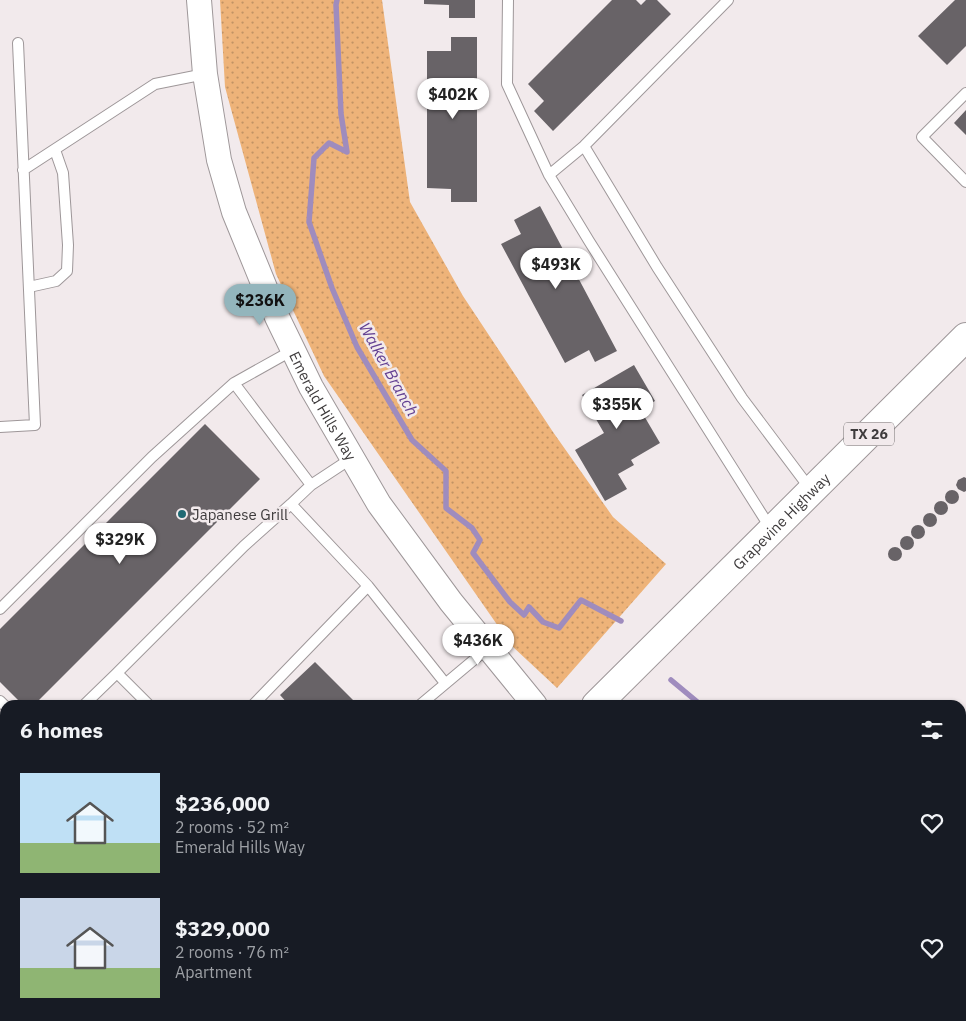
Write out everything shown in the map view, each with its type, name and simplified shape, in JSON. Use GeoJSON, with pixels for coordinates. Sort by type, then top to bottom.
{"type":"FeatureCollection","features":[{"type":"Feature","properties":{"kind":"main road","name":"Grapevine Highway"},"geometry":{"type":"LineString","coordinates":[[601,700],[966,337]]}},
{"type":"Feature","properties":{"kind":"street","name":"Emerald Hills Way"},"geometry":{"type":"LineString","coordinates":[[199,0],[205,74],[219,160],[234,212],[277,318],[311,387],[380,504],[451,602],[531,700]]}},
{"type":"Feature","properties":{"kind":"lane"},"geometry":{"type":"LineString","coordinates":[[508,0],[507,84],[549,175],[772,530]]}},
{"type":"Feature","properties":{"kind":"lane"},"geometry":{"type":"LineString","coordinates":[[549,175],[584,146],[728,0]]}},
{"type":"Feature","properties":{"kind":"lane"},"geometry":{"type":"LineString","coordinates":[[0,427],[35,425],[18,43]]}},
{"type":"Feature","properties":{"kind":"lane"},"geometry":{"type":"LineString","coordinates":[[24,170],[155,84],[205,74]]}},
{"type":"Feature","properties":{"kind":"lane"},"geometry":{"type":"LineString","coordinates":[[966,93],[922,137],[966,182]]}},
{"type":"Feature","properties":{"kind":"lane"},"geometry":{"type":"LineString","coordinates":[[584,146],[657,267],[742,398],[811,491]]}},
{"type":"Feature","properties":{"kind":"lane"},"geometry":{"type":"LineString","coordinates":[[29,286],[56,282],[67,271],[68,245],[63,173],[55,150]]}},
{"type":"Feature","properties":{"kind":"lane"},"geometry":{"type":"LineString","coordinates":[[0,609],[152,457],[234,383],[293,350]]}},
{"type":"Feature","properties":{"kind":"lane"},"geometry":{"type":"LineString","coordinates":[[234,383],[311,485]]}},
{"type":"Feature","properties":{"kind":"lane"},"geometry":{"type":"LineString","coordinates":[[89,700],[244,546],[311,485],[352,458]]}},
{"type":"Feature","properties":{"kind":"lane"},"geometry":{"type":"LineString","coordinates":[[291,504],[368,586],[445,683]]}},
{"type":"Feature","properties":{"kind":"lane"},"geometry":{"type":"LineString","coordinates":[[258,700],[368,586]]}},
{"type":"Feature","properties":{"kind":"lane"},"geometry":{"type":"LineString","coordinates":[[426,700],[488,648]]}},
{"type":"Feature","properties":{"kind":"lane"},"geometry":{"type":"LineString","coordinates":[[117,673],[144,700]]}},
{"type":"Feature","properties":{"kind":"shaded area"},"geometry":{"type":"Polygon","coordinates":[[[220,0],[382,0],[410,202],[463,296],[553,432],[613,517],[666,564],[557,688],[512,646],[324,376],[276,274],[225,87],[220,0]]]}},
{"type":"Feature","properties":{"kind":"building"},"geometry":{"type":"Polygon","coordinates":[[[424,0],[475,0],[475,18],[449,18],[449,5],[424,4],[424,0]]]}},
{"type":"Feature","properties":{"kind":"building"},"geometry":{"type":"Polygon","coordinates":[[[612,0],[636,0],[641,5],[646,0],[657,0],[671,14],[553,131],[534,111],[544,101],[528,84],[612,0]]]}},
{"type":"Feature","properties":{"kind":"building"},"geometry":{"type":"Polygon","coordinates":[[[955,0],[966,0],[966,46],[947,65],[918,36],[955,0]]]}},
{"type":"Feature","properties":{"kind":"building"},"geometry":{"type":"Polygon","coordinates":[[[451,37],[477,37],[477,202],[451,202],[451,189],[427,188],[427,51],[451,51],[451,37]]]}},
{"type":"Feature","properties":{"kind":"building"},"geometry":{"type":"Polygon","coordinates":[[[966,110],[966,135],[954,123],[966,110]]]}},
{"type":"Feature","properties":{"kind":"building"},"geometry":{"type":"Polygon","coordinates":[[[540,206],[617,351],[595,362],[589,350],[565,363],[501,244],[521,234],[514,220],[540,206]]]}},
{"type":"Feature","properties":{"kind":"building"},"geometry":{"type":"Polygon","coordinates":[[[634,365],[655,401],[640,409],[660,443],[631,460],[634,465],[618,474],[627,489],[605,501],[575,450],[604,433],[582,395],[634,365]]]}},
{"type":"Feature","properties":{"kind":"building"},"geometry":{"type":"Polygon","coordinates":[[[205,424],[260,479],[39,700],[18,700],[0,682],[0,629],[205,424]]]}},
{"type":"Feature","properties":{"kind":"building"},"geometry":{"type":"Polygon","coordinates":[[[966,478],[966,491],[964,492],[958,489],[956,485],[958,480],[966,478]]]}},
{"type":"Feature","properties":{"kind":"building"},"geometry":{"type":"Polygon","coordinates":[[[949,490],[955,490],[959,497],[955,504],[949,504],[945,500],[945,494],[949,490]]]}},
{"type":"Feature","properties":{"kind":"building"},"geometry":{"type":"Polygon","coordinates":[[[938,501],[944,501],[948,508],[944,515],[938,515],[934,511],[934,505],[938,501]]]}},
{"type":"Feature","properties":{"kind":"building"},"geometry":{"type":"Polygon","coordinates":[[[927,513],[933,513],[937,520],[933,527],[927,527],[923,523],[923,517],[927,513]]]}},
{"type":"Feature","properties":{"kind":"building"},"geometry":{"type":"Polygon","coordinates":[[[915,525],[921,525],[925,532],[921,539],[915,539],[911,535],[911,529],[915,525]]]}},
{"type":"Feature","properties":{"kind":"building"},"geometry":{"type":"Polygon","coordinates":[[[904,536],[910,536],[914,543],[910,550],[904,550],[900,546],[900,540],[904,536]]]}},
{"type":"Feature","properties":{"kind":"building"},"geometry":{"type":"Polygon","coordinates":[[[892,547],[898,547],[902,554],[898,561],[892,561],[888,557],[888,551],[892,547]]]}},
{"type":"Feature","properties":{"kind":"building"},"geometry":{"type":"Polygon","coordinates":[[[315,662],[353,700],[284,700],[280,695],[315,662]]]}},
{"type":"Feature","properties":{"kind":"waterway","name":"Walker Branch"},"geometry":{"type":"LineString","coordinates":[[337,0],[341,114],[347,152],[329,143],[314,158],[309,222],[332,288],[357,347],[412,440],[446,471],[446,508],[472,528],[480,540],[473,553],[510,602],[524,615],[529,607],[543,622],[559,628],[581,600],[621,621]]}},
{"type":"Feature","properties":{"kind":"waterway","name":"Walker Branch"},"geometry":{"type":"LineString","coordinates":[[671,680],[695,700]]}},
{"type":"Feature","properties":{"kind":"place","name":"Japanese Grill"},"geometry":{"type":"Point","coordinates":[182,514]}}]}
